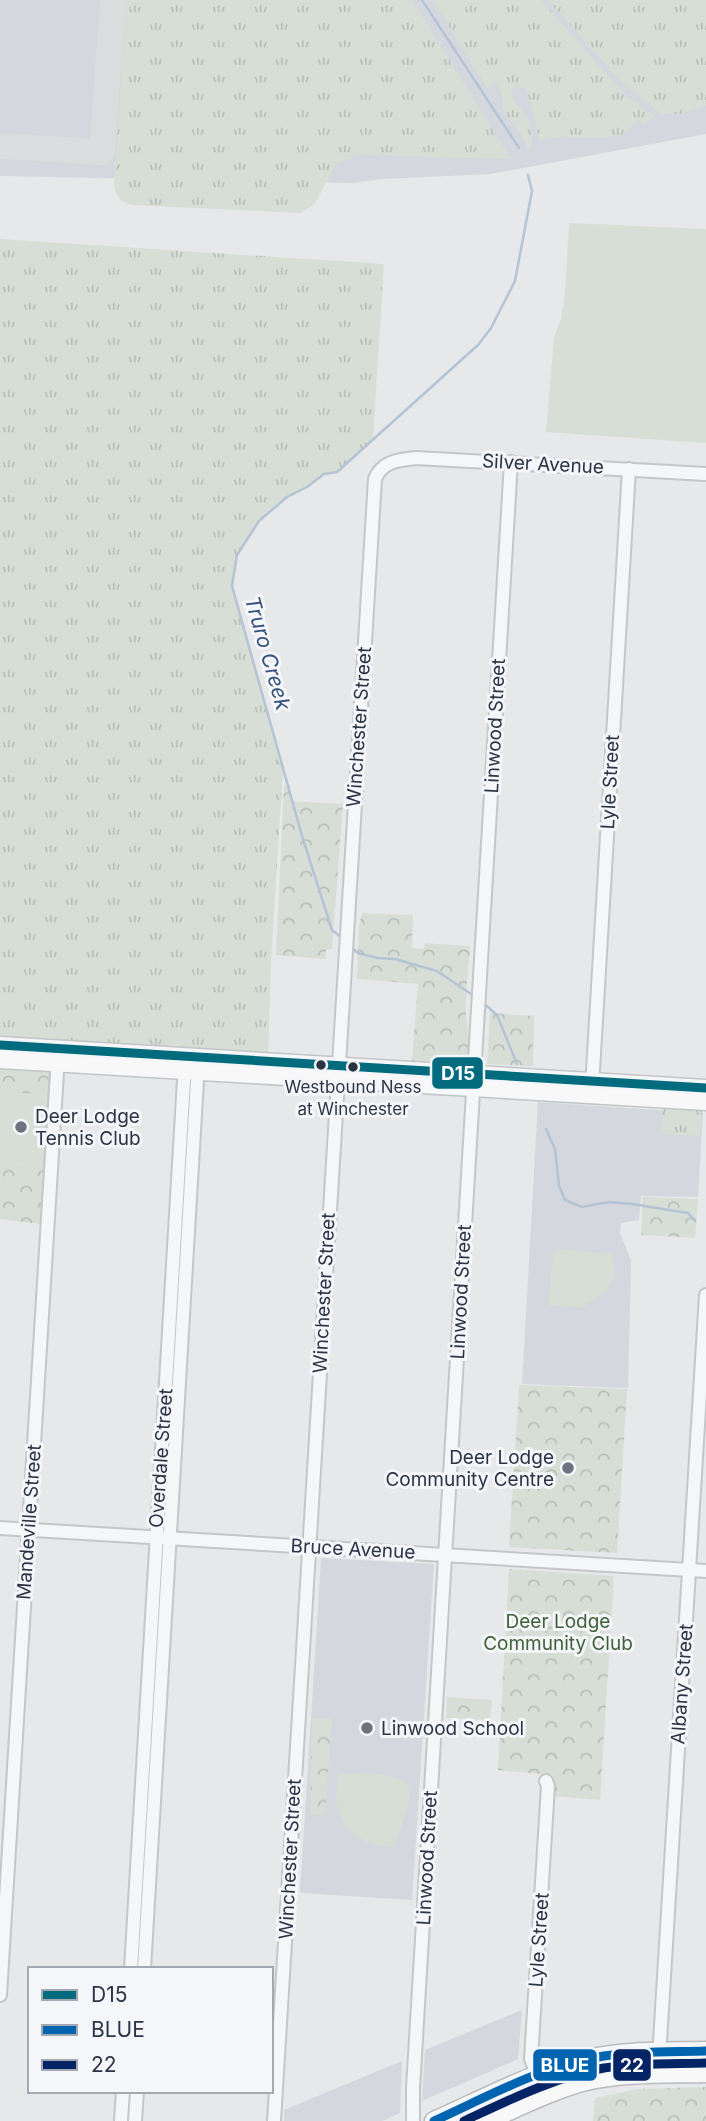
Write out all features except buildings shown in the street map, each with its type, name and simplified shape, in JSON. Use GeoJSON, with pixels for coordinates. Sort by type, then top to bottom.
{"type":"FeatureCollection","features":[{"type":"Feature","properties":{"kind":"highway"},"geometry":{"type":"LineString","coordinates":[[434,2121],[537,2076],[590,2058],[706,2051]]}},
{"type":"Feature","properties":{"kind":"highway"},"geometry":{"type":"LineString","coordinates":[[495,2119],[545,2096],[597,2079],[706,2073]]}},
{"type":"Feature","properties":{"kind":"main road"},"geometry":{"type":"LineString","coordinates":[[0,1045],[58,1056],[592,1088],[706,1102]]}},
{"type":"Feature","properties":{"kind":"main road"},"geometry":{"type":"LineString","coordinates":[[0,1060],[58,1056]]}},
{"type":"Feature","properties":{"kind":"main road"},"geometry":{"type":"LineString","coordinates":[[592,1088],[706,1088]]}},
{"type":"Feature","properties":{"kind":"street","name":"Silver Avenue"},"geometry":{"type":"LineString","coordinates":[[382,468],[392,462],[416,458],[706,474]]}},
{"type":"Feature","properties":{"kind":"street","name":"Linwood Street"},"geometry":{"type":"LineString","coordinates":[[413,2121],[412,2100],[511,462]]}},
{"type":"Feature","properties":{"kind":"street","name":"Winchester Street"},"geometry":{"type":"LineString","coordinates":[[274,2121],[374,481],[382,468]]}},
{"type":"Feature","properties":{"kind":"street","name":"Lyle Street"},"geometry":{"type":"LineString","coordinates":[[592,1088],[629,469]]}},
{"type":"Feature","properties":{"kind":"street","name":"Mandeville Street"},"geometry":{"type":"LineString","coordinates":[[0,1995],[58,1056]]}},
{"type":"Feature","properties":{"kind":"street","name":"Overdale Street"},"geometry":{"type":"LineString","coordinates":[[144,1967],[144,1860],[192,1064]]}},
{"type":"Feature","properties":{"kind":"street","name":"Albany Street"},"geometry":{"type":"LineString","coordinates":[[659,2074],[706,1295]]}},
{"type":"Feature","properties":{"kind":"street","name":"Bruce Avenue"},"geometry":{"type":"LineString","coordinates":[[0,1528],[706,1571]]}},
{"type":"Feature","properties":{"kind":"street","name":"Lyle Street"},"geometry":{"type":"LineString","coordinates":[[545,2096],[531,2059],[548,1786],[546,1781]]}},
{"type":"Feature","properties":{"kind":"street","name":"Overdale Street"},"geometry":{"type":"LineString","coordinates":[[131,1967],[144,1860]]}},
{"type":"Feature","properties":{"kind":"street"},"geometry":{"type":"LineString","coordinates":[[121,2121],[123,2093]]}},
{"type":"Feature","properties":{"kind":"street"},"geometry":{"type":"LineString","coordinates":[[135,2121],[136,2093]]}},
{"type":"Feature","properties":{"kind":"street"},"geometry":{"type":"LineString","coordinates":[[491,2096],[495,2119]]}},
{"type":"Feature","properties":{"kind":"shaded area"},"geometry":{"type":"Polygon","coordinates":[[[0,0],[706,0],[706,134],[490,174],[352,183],[0,176],[0,0]]]}},
{"type":"Feature","properties":{"kind":"shaded area"},"geometry":{"type":"Polygon","coordinates":[[[538,1102],[703,1113],[698,1197],[641,1196],[639,1220],[621,1223],[620,1233],[631,1261],[628,1388],[522,1384],[538,1102]]]}},
{"type":"Feature","properties":{"kind":"shaded area","name":"Linwood School"},"geometry":{"type":"Polygon","coordinates":[[[321,1558],[434,1564],[412,1900],[300,1893],[321,1558]]]}},
{"type":"Feature","properties":{"kind":"shaded area"},"geometry":{"type":"Polygon","coordinates":[[[522,2010],[518,2059],[422,2101],[425,2050],[522,2010]]]}},
{"type":"Feature","properties":{"kind":"shaded area"},"geometry":{"type":"Polygon","coordinates":[[[402,2061],[400,2113],[382,2121],[284,2121],[284,2110],[402,2061]]]}},
{"type":"Feature","properties":{"kind":"green space"},"geometry":{"type":"Polygon","coordinates":[[[126,0],[412,0],[511,159],[356,155],[336,165],[314,205],[300,213],[133,205],[125,202],[117,196],[114,184],[126,0]]]}},
{"type":"Feature","properties":{"kind":"green space"},"geometry":{"type":"Polygon","coordinates":[[[433,0],[541,0],[623,93],[655,117],[644,124],[638,121],[627,132],[612,137],[557,137],[540,142],[528,94],[525,88],[516,87],[511,90],[514,99],[531,130],[532,139],[528,150],[521,134],[502,109],[502,95],[498,86],[495,82],[487,88],[433,0]]]}},
{"type":"Feature","properties":{"kind":"green space"},"geometry":{"type":"Polygon","coordinates":[[[548,0],[706,0],[706,106],[680,114],[661,114],[621,81],[548,0]]]}},
{"type":"Feature","properties":{"kind":"green space"},"geometry":{"type":"Polygon","coordinates":[[[569,223],[706,229],[706,443],[546,432],[554,337],[561,319],[565,295],[569,223]]]}},
{"type":"Feature","properties":{"kind":"green space"},"geometry":{"type":"Polygon","coordinates":[[[0,239],[384,264],[373,438],[337,472],[324,474],[307,487],[288,496],[259,521],[237,555],[232,586],[283,770],[271,960],[268,1061],[0,1045],[0,239]]]}},
{"type":"Feature","properties":{"kind":"green space"},"geometry":{"type":"Polygon","coordinates":[[[284,785],[290,785],[291,801],[343,804],[332,949],[326,950],[325,959],[276,955],[284,785]]]}},
{"type":"Feature","properties":{"kind":"green space"},"geometry":{"type":"Polygon","coordinates":[[[362,913],[413,915],[412,948],[424,949],[425,943],[470,946],[466,1006],[469,1052],[464,1063],[412,1061],[418,984],[357,979],[362,913]]]}},
{"type":"Feature","properties":{"kind":"green space"},"geometry":{"type":"Polygon","coordinates":[[[490,1013],[534,1016],[533,1066],[487,1064],[490,1013]]]}},
{"type":"Feature","properties":{"kind":"green space"},"geometry":{"type":"Polygon","coordinates":[[[0,1060],[57,1063],[47,1225],[0,1219],[0,1060]]]}},
{"type":"Feature","properties":{"kind":"green space","name":"Deer Lodge Tennis Club"},"geometry":{"type":"Polygon","coordinates":[[[0,1092],[45,1094],[40,1161],[12,1160],[0,1171],[0,1092]]]}},
{"type":"Feature","properties":{"kind":"green space"},"geometry":{"type":"Polygon","coordinates":[[[663,1108],[702,1111],[700,1136],[661,1134],[663,1108]]]}},
{"type":"Feature","properties":{"kind":"green space"},"geometry":{"type":"Polygon","coordinates":[[[643,1197],[698,1199],[695,1238],[641,1235],[643,1197]]]}},
{"type":"Feature","properties":{"kind":"green space"},"geometry":{"type":"Polygon","coordinates":[[[558,1249],[613,1254],[614,1279],[604,1294],[581,1308],[548,1305],[553,1253],[558,1249]]]}},
{"type":"Feature","properties":{"kind":"green space","name":"Deer Lodge Community Centre"},"geometry":{"type":"Polygon","coordinates":[[[519,1385],[627,1389],[617,1553],[509,1547],[519,1385]]]}},
{"type":"Feature","properties":{"kind":"green space","name":"Deer Lodge Community Club"},"geometry":{"type":"Polygon","coordinates":[[[509,1569],[614,1576],[600,1800],[553,1796],[553,1775],[498,1770],[509,1569]]]}},
{"type":"Feature","properties":{"kind":"green space"},"geometry":{"type":"Polygon","coordinates":[[[447,1697],[492,1700],[490,1720],[446,1718],[447,1697]]]}},
{"type":"Feature","properties":{"kind":"green space"},"geometry":{"type":"Polygon","coordinates":[[[312,1718],[332,1719],[325,1815],[310,1815],[312,1718]]]}},
{"type":"Feature","properties":{"kind":"green space"},"geometry":{"type":"Polygon","coordinates":[[[340,1773],[387,1775],[410,1787],[408,1806],[395,1847],[379,1846],[366,1841],[346,1826],[336,1802],[340,1773]]]}},
{"type":"Feature","properties":{"kind":"green space"},"geometry":{"type":"Polygon","coordinates":[[[706,2087],[706,2121],[593,2121],[595,2098],[639,2089],[706,2087]]]}},
{"type":"Feature","properties":{"kind":"waterway","name":"Truro Creek"},"geometry":{"type":"LineString","coordinates":[[422,0],[519,148]]}},
{"type":"Feature","properties":{"kind":"waterway","name":"Truro Creek"},"geometry":{"type":"LineString","coordinates":[[343,939],[332,930],[302,836],[232,586],[237,555],[259,521],[287,497],[324,474],[337,472],[478,345],[491,328],[515,281],[532,191],[528,175]]}},
{"type":"Feature","properties":{"kind":"waterway","name":"Truro Creek"},"geometry":{"type":"LineString","coordinates":[[350,946],[358,953],[395,959],[437,971],[474,996]]}},
{"type":"Feature","properties":{"kind":"waterway","name":"Truro Creek"},"geometry":{"type":"LineString","coordinates":[[482,1002],[497,1015],[517,1064]]}},
{"type":"Feature","properties":{"kind":"waterway","name":"Truro Creek"},"geometry":{"type":"LineString","coordinates":[[546,1129],[555,1149],[559,1186],[565,1200],[582,1207],[609,1202],[632,1204],[688,1213],[694,1220]]}},
{"type":"Feature","properties":{"kind":"taxiway"},"geometry":{"type":"LineString","coordinates":[[0,146],[102,152],[113,0]]}},
{"type":"Feature","properties":{"kind":"transit line","name":"D15"},"geometry":{"type":"LineString","coordinates":[[0,1045],[706,1088]]}},
{"type":"Feature","properties":{"kind":"transit line","name":"BLUE"},"geometry":{"type":"LineString","coordinates":[[434,2121],[517,2082],[582,2060],[630,2053],[706,2051]]}},
{"type":"Feature","properties":{"kind":"transit line","name":"22"},"geometry":{"type":"LineString","coordinates":[[464,2121],[532,2090],[586,2072],[630,2065],[706,2063]]}},
{"type":"Feature","properties":{"kind":"place","name":"Westbound Ness at Winchester"},"geometry":{"type":"Point","coordinates":[353,1067]}},
{"type":"Feature","properties":{"kind":"place","name":"Deer Lodge Tennis Club"},"geometry":{"type":"Point","coordinates":[21,1127]}},
{"type":"Feature","properties":{"kind":"place","name":"Deer Lodge Community Centre"},"geometry":{"type":"Point","coordinates":[568,1468]}},
{"type":"Feature","properties":{"kind":"place","name":"Linwood School"},"geometry":{"type":"Point","coordinates":[367,1728]}}]}
